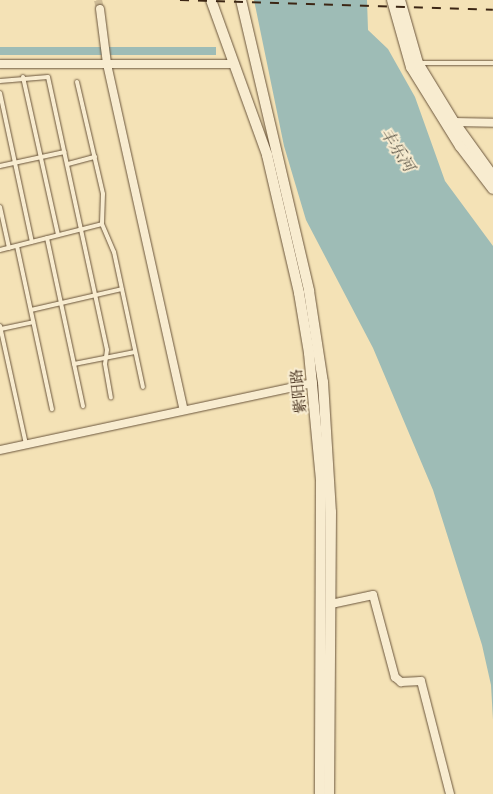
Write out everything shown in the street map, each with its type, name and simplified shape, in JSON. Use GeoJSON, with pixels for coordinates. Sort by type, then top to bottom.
{"type":"FeatureCollection","features":[{"type":"Feature","properties":{"kind":"main road","name":"紫阳路"},"geometry":{"type":"LineString","coordinates":[[211,0],[272,176],[299,293],[313,383],[321,504],[320,794]]}},
{"type":"Feature","properties":{"kind":"main road","name":"紫阳路"},"geometry":{"type":"LineString","coordinates":[[241,0],[309,291],[318,344],[330,479],[330,794]]}},
{"type":"Feature","properties":{"kind":"main road"},"geometry":{"type":"LineString","coordinates":[[392,0],[411,67],[460,146],[493,189]]}},
{"type":"Feature","properties":{"kind":"main road"},"geometry":{"type":"LineString","coordinates":[[400,0],[418,63],[454,122],[493,176]]}},
{"type":"Feature","properties":{"kind":"street"},"geometry":{"type":"LineString","coordinates":[[100,10],[106,62],[184,410]]}},
{"type":"Feature","properties":{"kind":"street"},"geometry":{"type":"LineString","coordinates":[[0,64],[106,62],[232,64]]}},
{"type":"Feature","properties":{"kind":"street"},"geometry":{"type":"LineString","coordinates":[[454,122],[493,123]]}},
{"type":"Feature","properties":{"kind":"street"},"geometry":{"type":"LineString","coordinates":[[0,450],[313,383]]}},
{"type":"Feature","properties":{"kind":"street"},"geometry":{"type":"LineString","coordinates":[[331,604],[373,595],[395,677],[401,682],[422,681],[450,794]]}},
{"type":"Feature","properties":{"kind":"lane"},"geometry":{"type":"LineString","coordinates":[[418,63],[493,63]]}},
{"type":"Feature","properties":{"kind":"lane"},"geometry":{"type":"LineString","coordinates":[[0,81],[48,77],[95,295],[111,397]]}},
{"type":"Feature","properties":{"kind":"lane"},"geometry":{"type":"LineString","coordinates":[[23,78],[58,235]]}},
{"type":"Feature","properties":{"kind":"lane"},"geometry":{"type":"LineString","coordinates":[[77,82],[103,194],[102,224],[114,252],[143,387]]}},
{"type":"Feature","properties":{"kind":"lane"},"geometry":{"type":"LineString","coordinates":[[0,93],[32,242]]}},
{"type":"Feature","properties":{"kind":"lane"},"geometry":{"type":"LineString","coordinates":[[0,166],[65,152]]}},
{"type":"Feature","properties":{"kind":"lane"},"geometry":{"type":"LineString","coordinates":[[68,164],[95,157]]}},
{"type":"Feature","properties":{"kind":"lane"},"geometry":{"type":"LineString","coordinates":[[0,207],[9,248]]}},
{"type":"Feature","properties":{"kind":"lane"},"geometry":{"type":"LineString","coordinates":[[0,250],[102,224]]}},
{"type":"Feature","properties":{"kind":"lane"},"geometry":{"type":"LineString","coordinates":[[48,238],[82,406]]}},
{"type":"Feature","properties":{"kind":"lane"},"geometry":{"type":"LineString","coordinates":[[17,246],[52,409]]}},
{"type":"Feature","properties":{"kind":"lane"},"geometry":{"type":"LineString","coordinates":[[31,310],[122,289]]}},
{"type":"Feature","properties":{"kind":"lane"},"geometry":{"type":"LineString","coordinates":[[26,444],[0,327],[33,322]]}},
{"type":"Feature","properties":{"kind":"lane"},"geometry":{"type":"LineString","coordinates":[[74,364],[135,352]]}},
{"type":"Feature","properties":{"kind":"water","name":"丰乐河"},"geometry":{"type":"Polygon","coordinates":[[[254,0],[367,0],[368,30],[388,49],[415,97],[445,181],[493,246],[493,720],[491,685],[482,645],[433,490],[373,348],[306,220],[284,146],[254,0]]]}},
{"type":"Feature","properties":{"kind":"water"},"geometry":{"type":"Polygon","coordinates":[[[0,47],[216,47],[216,55],[0,55],[0,47]]]}},
{"type":"Feature","properties":{"kind":"tunnel"},"geometry":{"type":"LineString","coordinates":[[98,0],[100,9]]}},
{"type":"Feature","properties":{"kind":"railway"},"geometry":{"type":"LineString","coordinates":[[180,0],[493,10]]}}]}
